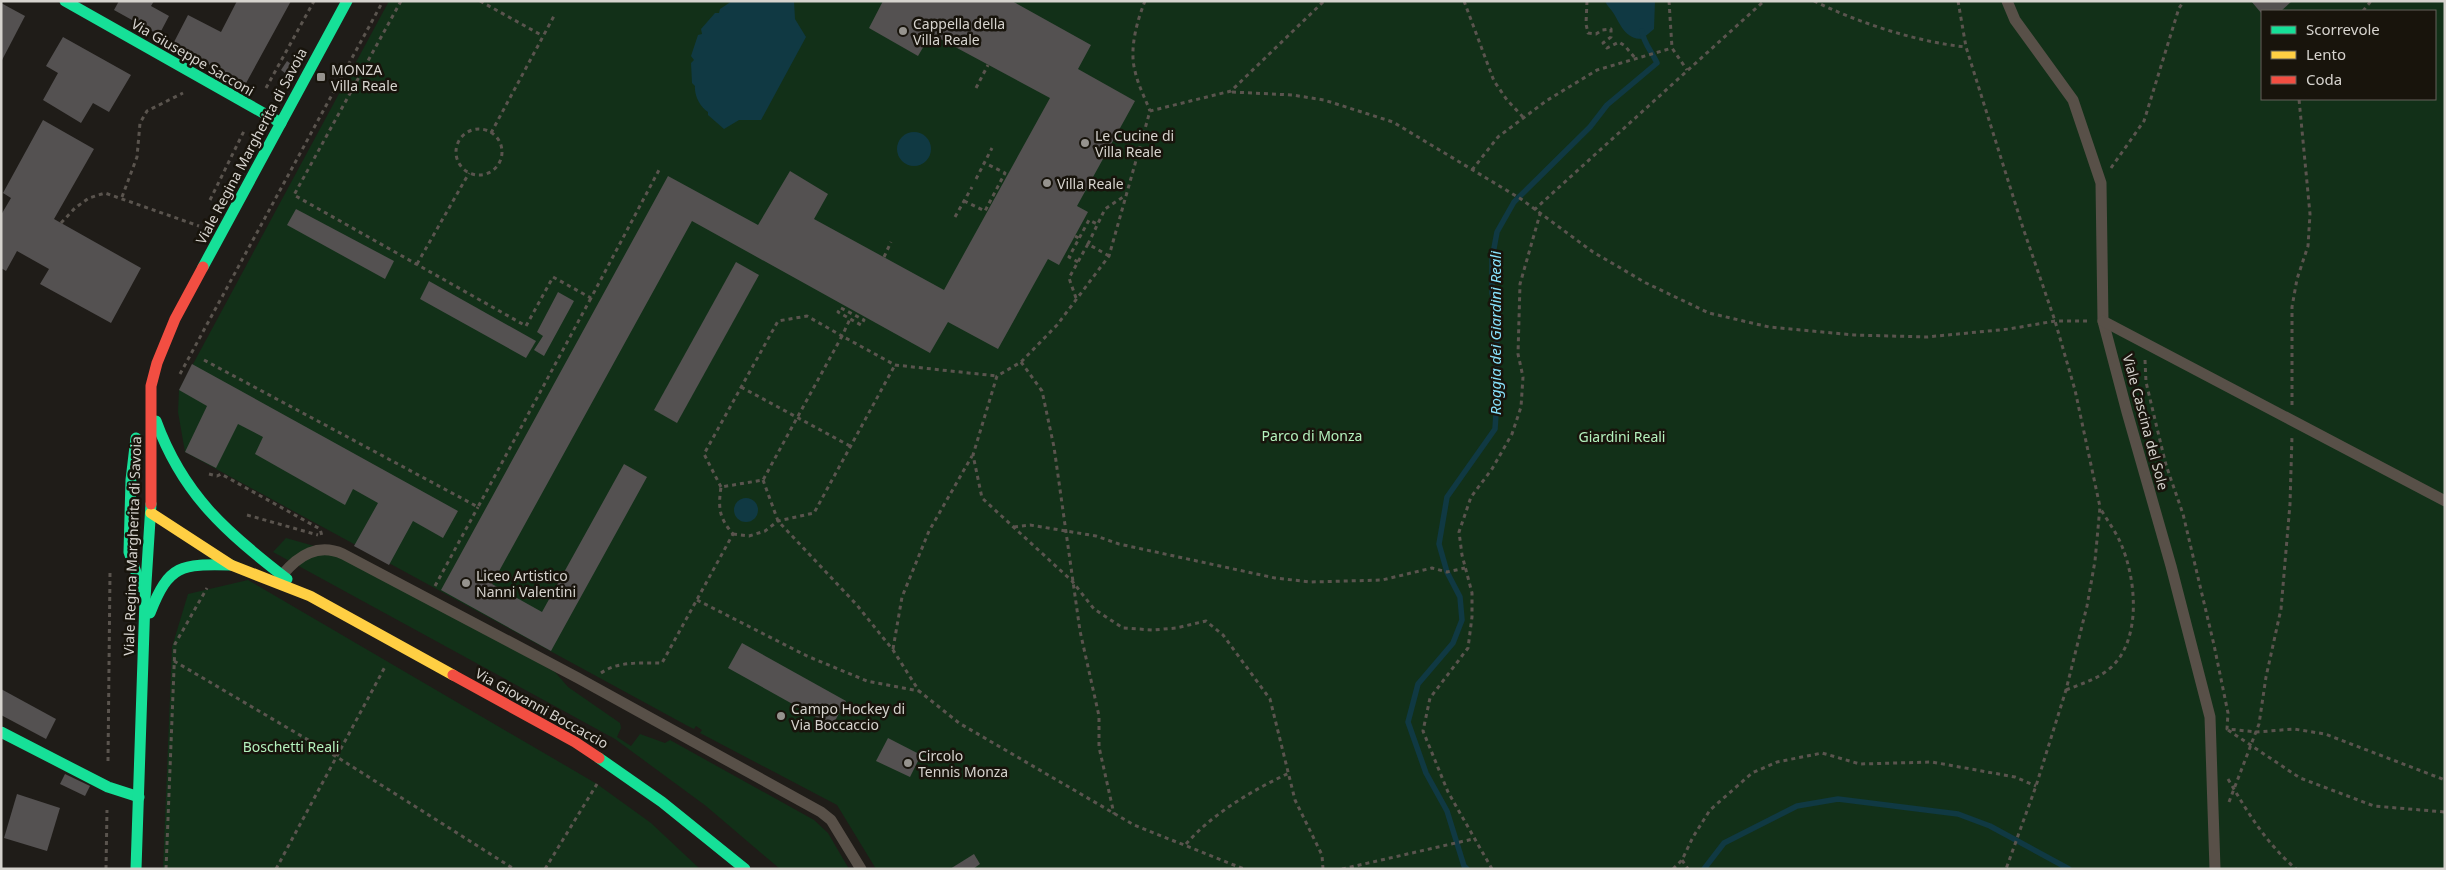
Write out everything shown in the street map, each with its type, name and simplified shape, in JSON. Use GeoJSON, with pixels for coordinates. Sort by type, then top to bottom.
{"type":"FeatureCollection","features":[{"type":"Feature","properties":{"kind":"main road","name":"Via Giuseppe Sacconi"},"geometry":{"type":"LineString","coordinates":[[65,1],[281,123]]}},
{"type":"Feature","properties":{"kind":"main road","name":"Viale Regina Margherita di Savoia"},"geometry":{"type":"LineString","coordinates":[[136,869],[145,599],[151,513],[151,386],[176,319],[347,1]]}},
{"type":"Feature","properties":{"kind":"main road","name":"Via Giovanni Boccaccio"},"geometry":{"type":"LineString","coordinates":[[151,386],[155,420],[176,467],[196,497],[282,576],[310,596],[575,742],[674,810],[745,869]]}},
{"type":"Feature","properties":{"kind":"main road"},"geometry":{"type":"LineString","coordinates":[[145,599],[129,552],[131,480],[136,431],[151,386]]}},
{"type":"Feature","properties":{"kind":"main road","name":"Via Giovanni Boccaccio"},"geometry":{"type":"LineString","coordinates":[[151,513],[231,565],[310,596]]}},
{"type":"Feature","properties":{"kind":"main road"},"geometry":{"type":"LineString","coordinates":[[151,513],[184,520]]}},
{"type":"Feature","properties":{"kind":"main road"},"geometry":{"type":"LineString","coordinates":[[208,526],[233,532]]}},
{"type":"Feature","properties":{"kind":"main road","name":"Via Giovanni Boccaccio"},"geometry":{"type":"LineString","coordinates":[[144,629],[156,596],[169,574],[187,565],[231,565]]}},
{"type":"Feature","properties":{"kind":"main road"},"geometry":{"type":"LineString","coordinates":[[1,732],[108,787],[138,797]]}},
{"type":"Feature","properties":{"kind":"lane","name":"Viale Cascina del Sole"},"geometry":{"type":"LineString","coordinates":[[2007,1],[2015,20],[2073,100],[2101,183],[2103,321],[2171,566],[2210,717],[2215,869]]}},
{"type":"Feature","properties":{"kind":"lane"},"geometry":{"type":"LineString","coordinates":[[2103,321],[2445,501]]}},
{"type":"Feature","properties":{"kind":"lane"},"geometry":{"type":"LineString","coordinates":[[282,576],[290,566],[308,552],[332,549],[592,686],[822,812],[831,820],[861,869]]}},
{"type":"Feature","properties":{"kind":"path"},"geometry":{"type":"LineString","coordinates":[[177,380],[383,1]]}},
{"type":"Feature","properties":{"kind":"path"},"geometry":{"type":"LineString","coordinates":[[401,1],[294,194],[526,326],[553,277],[591,298]]}},
{"type":"Feature","properties":{"kind":"path"},"geometry":{"type":"LineString","coordinates":[[480,1],[543,36]]}},
{"type":"Feature","properties":{"kind":"path"},"geometry":{"type":"LineString","coordinates":[[895,365],[814,513],[778,521],[765,531],[748,536],[733,534],[722,522],[718,504],[720,488],[704,454],[778,321],[807,316],[895,365],[997,376],[1021,362],[1057,325],[1110,256],[1127,195],[1150,111],[1134,70],[1134,49],[1138,24],[1146,1]]}},
{"type":"Feature","properties":{"kind":"path"},"geometry":{"type":"LineString","coordinates":[[1231,92],[1324,1]]}},
{"type":"Feature","properties":{"kind":"path"},"geometry":{"type":"LineString","coordinates":[[1464,1],[1494,81],[1507,100],[1523,117]]}},
{"type":"Feature","properties":{"kind":"path"},"geometry":{"type":"LineString","coordinates":[[1587,1],[1586,24],[1588,32],[1596,34],[1602,30],[1611,29],[1611,37],[1603,42],[1607,48],[1619,42],[1635,58]]}},
{"type":"Feature","properties":{"kind":"path"},"geometry":{"type":"LineString","coordinates":[[1669,1],[1672,48],[1687,70]]}},
{"type":"Feature","properties":{"kind":"path"},"geometry":{"type":"LineString","coordinates":[[1534,210],[1764,1]]}},
{"type":"Feature","properties":{"kind":"path"},"geometry":{"type":"LineString","coordinates":[[1814,1],[1835,11],[1878,26],[1966,47]]}},
{"type":"Feature","properties":{"kind":"path"},"geometry":{"type":"LineString","coordinates":[[1958,1],[1966,47],[2023,228],[2055,321],[2075,390],[2100,507],[2095,561],[2087,606],[2066,690],[2036,786],[2006,869]]}},
{"type":"Feature","properties":{"kind":"path"},"geometry":{"type":"LineString","coordinates":[[2101,183],[2144,121],[2179,8],[2184,1]]}},
{"type":"Feature","properties":{"kind":"path"},"geometry":{"type":"LineString","coordinates":[[491,132],[554,16]]}},
{"type":"Feature","properties":{"kind":"path"},"geometry":{"type":"LineString","coordinates":[[1472,170],[1498,137],[1523,117],[1597,70],[1672,48]]}},
{"type":"Feature","properties":{"kind":"path"},"geometry":{"type":"LineString","coordinates":[[976,88],[988,65]]}},
{"type":"Feature","properties":{"kind":"path"},"geometry":{"type":"LineString","coordinates":[[122,198],[137,157],[140,123],[147,111],[205,81]]}},
{"type":"Feature","properties":{"kind":"path"},"geometry":{"type":"LineString","coordinates":[[1150,111],[1231,92],[1292,95],[1324,100],[1368,113],[1393,122],[1521,199],[1594,252],[1646,283],[1709,313],[1769,327],[1854,335],[1927,336],[2009,328],[2055,321],[2086,320]]}},
{"type":"Feature","properties":{"kind":"path"},"geometry":{"type":"LineString","coordinates":[[2234,789],[2257,732],[2266,677],[2281,609],[2290,504],[2292,307],[2297,279],[2308,246],[2310,214],[2299,100]]}},
{"type":"Feature","properties":{"kind":"path"},"geometry":{"type":"LineString","coordinates":[[484,130],[491,132],[501,144],[501,160],[492,172],[484,175],[469,173],[459,162],[457,148],[459,141],[470,131],[484,130]]}},
{"type":"Feature","properties":{"kind":"path"},"geometry":{"type":"LineString","coordinates":[[976,179],[992,148]]}},
{"type":"Feature","properties":{"kind":"path"},"geometry":{"type":"LineString","coordinates":[[964,201],[985,211],[996,194],[1005,173],[985,163]]}},
{"type":"Feature","properties":{"kind":"path"},"geometry":{"type":"LineString","coordinates":[[428,598],[659,170]]}},
{"type":"Feature","properties":{"kind":"path"},"geometry":{"type":"LineString","coordinates":[[417,264],[469,173]]}},
{"type":"Feature","properties":{"kind":"path"},"geometry":{"type":"LineString","coordinates":[[955,217],[972,186]]}},
{"type":"Feature","properties":{"kind":"path"},"geometry":{"type":"LineString","coordinates":[[61,223],[75,208],[89,198],[105,193],[198,225],[216,242]]}},
{"type":"Feature","properties":{"kind":"path"},"geometry":{"type":"LineString","coordinates":[[1076,299],[1069,278],[1105,209],[1127,195]]}},
{"type":"Feature","properties":{"kind":"path"},"geometry":{"type":"LineString","coordinates":[[1492,869],[1471,840],[1448,792],[1423,731],[1430,698],[1468,648],[1472,617],[1472,593],[1465,568],[1459,532],[1471,497],[1492,469],[1512,434],[1521,407],[1523,377],[1518,354],[1520,284],[1540,214]]}},
{"type":"Feature","properties":{"kind":"path"},"geometry":{"type":"LineString","coordinates":[[1078,262],[1069,257],[1089,220],[1097,224]]}},
{"type":"Feature","properties":{"kind":"path"},"geometry":{"type":"LineString","coordinates":[[1075,236],[1080,239]]}},
{"type":"Feature","properties":{"kind":"path"},"geometry":{"type":"LineString","coordinates":[[884,257],[891,242]]}},
{"type":"Feature","properties":{"kind":"path"},"geometry":{"type":"LineString","coordinates":[[1088,244],[1110,256]]}},
{"type":"Feature","properties":{"kind":"path"},"geometry":{"type":"LineString","coordinates":[[841,308],[864,320],[861,325],[850,319],[838,312],[841,308]]}},
{"type":"Feature","properties":{"kind":"path"},"geometry":{"type":"LineString","coordinates":[[850,319],[763,480],[778,521],[856,604],[893,650],[918,691],[959,723],[1114,815],[1134,825],[1186,844],[1244,869]]}},
{"type":"Feature","properties":{"kind":"path"},"geometry":{"type":"LineString","coordinates":[[2143,342],[2146,382],[2166,465],[2183,514],[2214,645],[2228,713],[2227,729]]}},
{"type":"Feature","properties":{"kind":"path"},"geometry":{"type":"LineString","coordinates":[[204,360],[478,507]]}},
{"type":"Feature","properties":{"kind":"path"},"geometry":{"type":"LineString","coordinates":[[1021,362],[1042,391],[1054,447],[1080,631],[1099,716],[1099,747],[1114,815]]}},
{"type":"Feature","properties":{"kind":"path"},"geometry":{"type":"LineString","coordinates":[[893,650],[902,597],[929,531],[973,455],[997,376]]}},
{"type":"Feature","properties":{"kind":"path"},"geometry":{"type":"LineString","coordinates":[[741,387],[850,446]]}},
{"type":"Feature","properties":{"kind":"path"},"geometry":{"type":"LineString","coordinates":[[973,455],[982,498],[1072,581],[1094,609],[1123,628],[1152,630],[1176,628],[1206,621],[1223,635],[1270,699],[1295,800],[1322,855],[1323,869]]}},
{"type":"Feature","properties":{"kind":"path"},"geometry":{"type":"LineString","coordinates":[[206,472],[213,476],[221,474],[320,529],[322,536],[332,549]]}},
{"type":"Feature","properties":{"kind":"path"},"geometry":{"type":"LineString","coordinates":[[720,488],[763,480]]}},
{"type":"Feature","properties":{"kind":"path"},"geometry":{"type":"LineString","coordinates":[[2066,690],[2095,678],[2109,669],[2124,652],[2129,636],[2132,617],[2130,572],[2121,544],[2100,507]]}},
{"type":"Feature","properties":{"kind":"path"},"geometry":{"type":"LineString","coordinates":[[247,515],[322,536]]}},
{"type":"Feature","properties":{"kind":"path"},"geometry":{"type":"LineString","coordinates":[[1014,527],[1030,525],[1096,536],[1119,544],[1265,576],[1311,582],[1382,580],[1432,568],[1447,572],[1465,568]]}},
{"type":"Feature","properties":{"kind":"path"},"geometry":{"type":"LineString","coordinates":[[592,686],[602,672],[610,667],[635,663],[662,663],[733,534]]}},
{"type":"Feature","properties":{"kind":"path"},"geometry":{"type":"LineString","coordinates":[[166,869],[175,644],[211,581]]}},
{"type":"Feature","properties":{"kind":"path"},"geometry":{"type":"LineString","coordinates":[[697,600],[807,656],[867,681],[918,691]]}},
{"type":"Feature","properties":{"kind":"path"},"geometry":{"type":"LineString","coordinates":[[276,869],[397,644]]}},
{"type":"Feature","properties":{"kind":"path"},"geometry":{"type":"LineString","coordinates":[[174,661],[337,757],[514,869]]}},
{"type":"Feature","properties":{"kind":"path"},"geometry":{"type":"LineString","coordinates":[[2210,717],[2300,778],[2374,806],[2445,812]]}},
{"type":"Feature","properties":{"kind":"path"},"geometry":{"type":"LineString","coordinates":[[2227,729],[2257,732],[2294,729],[2325,734],[2445,780]]}},
{"type":"Feature","properties":{"kind":"path"},"geometry":{"type":"LineString","coordinates":[[1673,869],[1682,860],[1710,810],[1752,773],[1777,762],[1822,753],[1860,764],[1932,762],[2016,776],[2036,786]]}},
{"type":"Feature","properties":{"kind":"path"},"geometry":{"type":"LineString","coordinates":[[2224,770],[2250,817],[2274,849],[2296,869]]}},
{"type":"Feature","properties":{"kind":"path"},"geometry":{"type":"LineString","coordinates":[[1186,844],[1196,833],[1258,788],[1289,772]]}},
{"type":"Feature","properties":{"kind":"path"},"geometry":{"type":"LineString","coordinates":[[546,869],[597,784]]}},
{"type":"Feature","properties":{"kind":"path"},"geometry":{"type":"LineString","coordinates":[[1342,869],[1444,844],[1471,840]]}},
{"type":"Feature","properties":{"kind":"path"},"geometry":{"type":"LineString","coordinates":[[1682,860],[1688,869]]}},
{"type":"Feature","properties":{"kind":"green space","name":"Giardini Reali"},"geometry":{"type":"Polygon","coordinates":[[[389,1],[2445,1],[2445,869],[876,869],[837,805],[700,733],[702,730],[696,726],[694,729],[686,725],[185,452],[178,412],[179,390],[389,1]]]}},
{"type":"Feature","properties":{"kind":"green space"},"geometry":{"type":"Polygon","coordinates":[[[286,538],[339,553],[555,672],[568,687],[620,723],[621,728],[617,737],[631,746],[640,734],[665,743],[670,740],[814,820],[828,833],[849,869],[780,869],[706,806],[615,739],[273,552],[286,538]]]}},
{"type":"Feature","properties":{"kind":"green space","name":"Boschetti Reali"},"geometry":{"type":"Polygon","coordinates":[[[248,580],[597,784],[651,823],[700,869],[163,869],[172,647],[188,594],[248,580]]]}},
{"type":"Feature","properties":{"kind":"water"},"geometry":{"type":"Polygon","coordinates":[[[732,1],[794,1],[795,19],[806,37],[761,120],[739,120],[724,129],[708,115],[708,112],[698,100],[695,86],[692,83],[691,63],[694,60],[691,56],[698,35],[702,34],[701,29],[715,13],[719,13],[720,9],[732,1]]]}},
{"type":"Feature","properties":{"kind":"water"},"geometry":{"type":"Polygon","coordinates":[[[1605,1],[1655,1],[1654,29],[1642,39],[1632,37],[1622,27],[1605,1]]]}},
{"type":"Feature","properties":{"kind":"water"},"geometry":{"type":"Polygon","coordinates":[[[914,132],[921,133],[926,137],[930,142],[930,156],[926,161],[921,165],[914,166],[907,165],[902,161],[898,156],[897,149],[898,142],[902,137],[907,133],[914,132]]]}},
{"type":"Feature","properties":{"kind":"water"},"geometry":{"type":"Polygon","coordinates":[[[746,498],[755,501],[758,510],[755,519],[746,522],[737,519],[734,510],[737,501],[746,498]]]}},
{"type":"Feature","properties":{"kind":"building"},"geometry":{"type":"Polygon","coordinates":[[[119,1],[154,1],[151,6],[169,16],[159,35],[114,10],[119,1]]]}},
{"type":"Feature","properties":{"kind":"building"},"geometry":{"type":"Polygon","coordinates":[[[237,1],[291,1],[245,85],[173,44],[188,15],[221,32],[237,1]]]}},
{"type":"Feature","properties":{"kind":"building"},"geometry":{"type":"Polygon","coordinates":[[[883,1],[1012,1],[1091,45],[1078,69],[1135,101],[1077,206],[1088,212],[1059,265],[1048,259],[998,349],[948,322],[930,353],[692,221],[492,584],[542,612],[624,464],[647,477],[551,651],[441,590],[668,176],[758,225],[790,171],[828,194],[814,219],[944,290],[1050,98],[931,34],[918,56],[869,28],[883,1]]]}},
{"type":"Feature","properties":{"kind":"building"},"geometry":{"type":"Polygon","coordinates":[[[2251,1],[2292,1],[2282,10],[2261,10],[2261,13],[2251,1]]]}},
{"type":"Feature","properties":{"kind":"building"},"geometry":{"type":"Polygon","coordinates":[[[1,3],[25,16],[1,62],[1,3]]]}},
{"type":"Feature","properties":{"kind":"building"},"geometry":{"type":"Polygon","coordinates":[[[63,37],[131,75],[109,112],[93,103],[81,123],[43,100],[58,73],[46,66],[63,37]]]}},
{"type":"Feature","properties":{"kind":"building"},"geometry":{"type":"Polygon","coordinates":[[[287,61],[291,64],[285,73],[281,70],[287,61]]]}},
{"type":"Feature","properties":{"kind":"building"},"geometry":{"type":"Polygon","coordinates":[[[43,120],[94,149],[54,219],[141,268],[111,323],[40,284],[49,269],[17,251],[6,271],[1,268],[1,215],[11,198],[3,193],[43,120]]]}},
{"type":"Feature","properties":{"kind":"building"},"geometry":{"type":"Polygon","coordinates":[[[296,209],[394,261],[385,279],[287,225],[296,209]]]}},
{"type":"Feature","properties":{"kind":"building"},"geometry":{"type":"Polygon","coordinates":[[[736,262],[759,275],[677,423],[654,410],[736,262]]]}},
{"type":"Feature","properties":{"kind":"building"},"geometry":{"type":"Polygon","coordinates":[[[429,281],[536,341],[526,358],[420,299],[429,281]]]}},
{"type":"Feature","properties":{"kind":"building"},"geometry":{"type":"Polygon","coordinates":[[[558,292],[574,301],[544,356],[534,350],[543,336],[537,332],[558,292]]]}},
{"type":"Feature","properties":{"kind":"building"},"geometry":{"type":"Polygon","coordinates":[[[192,364],[458,511],[443,538],[413,521],[389,565],[354,546],[378,503],[353,489],[345,505],[255,454],[263,437],[238,424],[216,468],[185,452],[207,406],[179,390],[192,364]]]}},
{"type":"Feature","properties":{"kind":"building"},"geometry":{"type":"Polygon","coordinates":[[[742,643],[846,701],[832,726],[728,668],[742,643]]]}},
{"type":"Feature","properties":{"kind":"building"},"geometry":{"type":"Polygon","coordinates":[[[1,689],[56,719],[46,739],[1,715],[1,689]]]}},
{"type":"Feature","properties":{"kind":"building"},"geometry":{"type":"Polygon","coordinates":[[[888,738],[921,755],[910,777],[876,761],[888,738]]]}},
{"type":"Feature","properties":{"kind":"building"},"geometry":{"type":"Polygon","coordinates":[[[65,774],[90,786],[85,796],[60,784],[65,774]]]}},
{"type":"Feature","properties":{"kind":"building"},"geometry":{"type":"Polygon","coordinates":[[[17,794],[60,808],[47,851],[4,838],[17,794]]]}},
{"type":"Feature","properties":{"kind":"building"},"geometry":{"type":"Polygon","coordinates":[[[974,854],[980,864],[973,869],[950,869],[974,854]]]}},
{"type":"Feature","properties":{"kind":"waterway","name":"Roggia dei Giardini Reali"},"geometry":{"type":"LineString","coordinates":[[1467,869],[1464,866],[1447,811],[1426,773],[1408,722],[1418,684],[1453,643],[1462,620],[1460,597],[1447,572],[1439,544],[1447,497],[1495,429],[1497,314],[1492,293],[1492,259],[1497,232],[1514,202],[1590,127],[1607,105],[1657,63],[1642,31]]}},
{"type":"Feature","properties":{"kind":"waterway","name":"Roggia dei Giardini Reali"},"geometry":{"type":"LineString","coordinates":[[1704,869],[1724,843],[1797,806],[1838,799],[1958,814],[1990,826],[2069,869]]}},
{"type":"Feature","properties":{"kind":"traffic: fast"},"geometry":{"type":"LineString","coordinates":[[65,1],[281,123]]}},
{"type":"Feature","properties":{"kind":"traffic: fast"},"geometry":{"type":"LineString","coordinates":[[203,267],[347,1]]}},
{"type":"Feature","properties":{"kind":"traffic: fast"},"geometry":{"type":"LineString","coordinates":[[156,421],[179,470],[193,491],[226,528],[287,579]]}},
{"type":"Feature","properties":{"kind":"traffic: fast"},"geometry":{"type":"LineString","coordinates":[[136,438],[131,480],[129,552],[141,587]]}},
{"type":"Feature","properties":{"kind":"traffic: fast"},"geometry":{"type":"LineString","coordinates":[[136,869],[145,599],[151,504]]}},
{"type":"Feature","properties":{"kind":"traffic: fast"},"geometry":{"type":"LineString","coordinates":[[150,613],[164,585],[179,570],[200,565],[231,565]]}},
{"type":"Feature","properties":{"kind":"traffic: fast"},"geometry":{"type":"LineString","coordinates":[[1,732],[108,787],[139,797]]}},
{"type":"Feature","properties":{"kind":"traffic: fast"},"geometry":{"type":"LineString","coordinates":[[599,758],[662,802],[745,869]]}},
{"type":"Feature","properties":{"kind":"traffic: slow"},"geometry":{"type":"LineString","coordinates":[[151,513],[231,565],[310,596],[453,675]]}},
{"type":"Feature","properties":{"kind":"traffic: jam"},"geometry":{"type":"LineString","coordinates":[[151,504],[151,386],[157,363],[175,319],[203,267]]}},
{"type":"Feature","properties":{"kind":"traffic: jam"},"geometry":{"type":"LineString","coordinates":[[453,675],[575,742],[599,758]]}},
{"type":"Feature","properties":{"kind":"place","name":"Cappella della Villa Reale"},"geometry":{"type":"Point","coordinates":[903,31]}},
{"type":"Feature","properties":{"kind":"place","name":"MONZA Villa Reale"},"geometry":{"type":"Point","coordinates":[321,77]}},
{"type":"Feature","properties":{"kind":"place","name":"Le Cucine di Villa Reale"},"geometry":{"type":"Point","coordinates":[1085,143]}},
{"type":"Feature","properties":{"kind":"place","name":"Villa Reale"},"geometry":{"type":"Point","coordinates":[1047,183]}},
{"type":"Feature","properties":{"kind":"place","name":"Liceo Artistico Nanni Valentini"},"geometry":{"type":"Point","coordinates":[466,583]}},
{"type":"Feature","properties":{"kind":"place","name":"Campo Hockey di Via Boccaccio"},"geometry":{"type":"Point","coordinates":[781,716]}},
{"type":"Feature","properties":{"kind":"place","name":"Circolo Tennis Monza"},"geometry":{"type":"Point","coordinates":[908,763]}},
{"type":"Feature","properties":{"kind":"park label","name":"Parco di Monza"},"geometry":{"type":"Point","coordinates":[1312,435]}}]}
